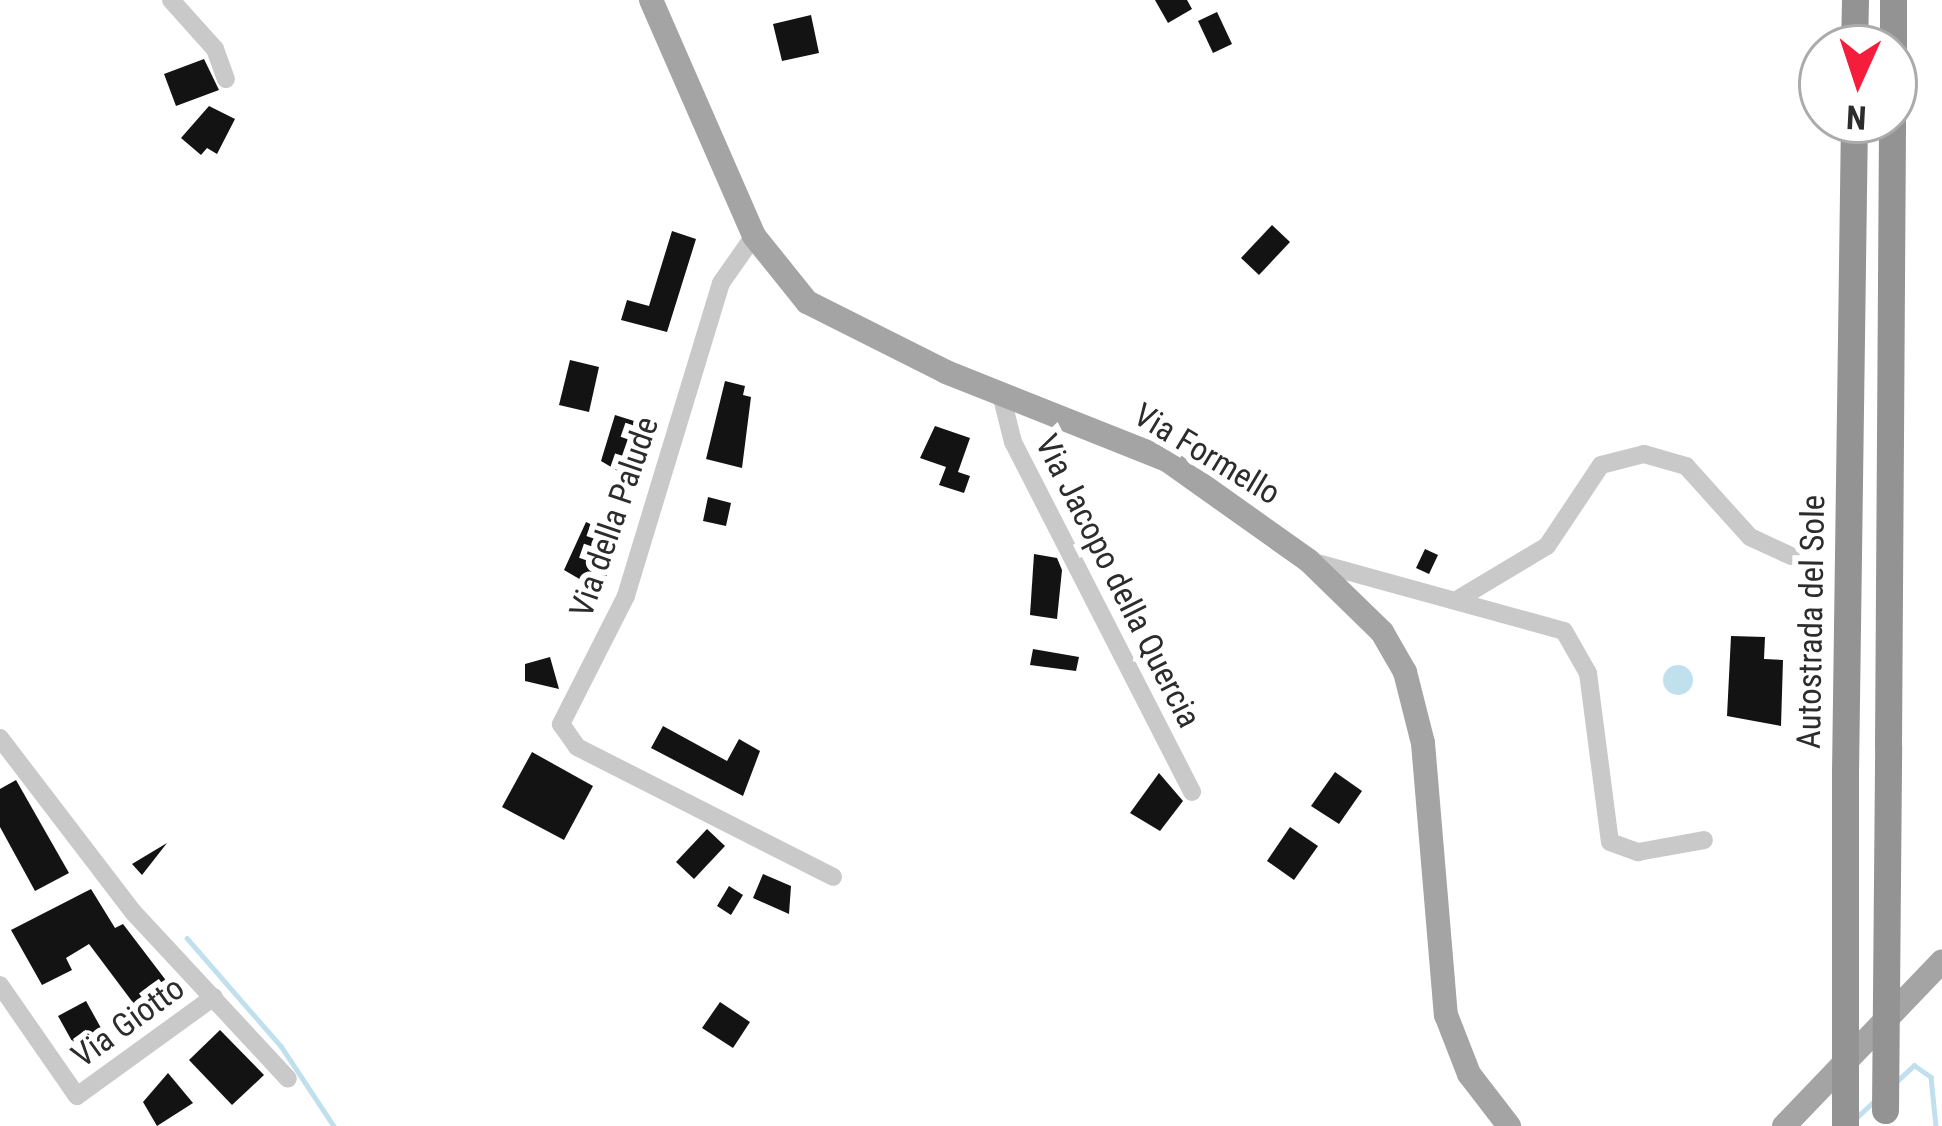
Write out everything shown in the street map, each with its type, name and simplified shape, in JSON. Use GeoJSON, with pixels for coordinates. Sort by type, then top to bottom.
{"type":"FeatureCollection","features":[{"type":"Feature","properties":{"kind":"highway","name":"Autostrada del Sole"},"geometry":{"type":"LineString","coordinates":[[1845,1126],[1854,144]]}},
{"type":"Feature","properties":{"kind":"highway"},"geometry":{"type":"LineString","coordinates":[[1884,1118],[1892,144]]}},
{"type":"Feature","properties":{"kind":"main road","name":"Via Formello"},"geometry":{"type":"LineString","coordinates":[[651,0],[754,236],[788,285],[827,316],[1001,394],[1168,460],[1309,561],[1376,624],[1406,672],[1426,766],[1444,1004],[1468,1074],[1509,1126]]}},
{"type":"Feature","properties":{"kind":"main road"},"geometry":{"type":"LineString","coordinates":[[1784,1126],[1942,961]]}},
{"type":"Feature","properties":{"kind":"street"},"geometry":{"type":"LineString","coordinates":[[171,0],[215,50],[226,79]]}},
{"type":"Feature","properties":{"kind":"street","name":"Via della Palude"},"geometry":{"type":"LineString","coordinates":[[754,236],[721,283],[626,596],[561,724],[581,750],[832,878]]}},
{"type":"Feature","properties":{"kind":"street","name":"Via Jacopo della Quercia"},"geometry":{"type":"LineString","coordinates":[[1001,394],[1013,442],[1192,792]]}},
{"type":"Feature","properties":{"kind":"street"},"geometry":{"type":"LineString","coordinates":[[1460,598],[1547,546],[1601,465],[1644,454],[1687,466],[1750,537],[1791,556]]}},
{"type":"Feature","properties":{"kind":"street"},"geometry":{"type":"LineString","coordinates":[[1309,561],[1547,622],[1579,647],[1613,845],[1649,852],[1704,840]]}},
{"type":"Feature","properties":{"kind":"street"},"geometry":{"type":"LineString","coordinates":[[0,738],[134,913],[288,1079]]}},
{"type":"Feature","properties":{"kind":"street","name":"Via Giotto"},"geometry":{"type":"LineString","coordinates":[[0,986],[77,1096],[214,997]]}},
{"type":"Feature","properties":{"kind":"water"},"geometry":{"type":"Polygon","coordinates":[[[1678,665],[1689,669],[1693,680],[1689,691],[1678,695],[1667,691],[1663,680],[1667,669],[1678,665]]]}},
{"type":"Feature","properties":{"kind":"building"},"geometry":{"type":"Polygon","coordinates":[[[1155,0],[1187,0],[1192,9],[1168,23],[1155,0]]]}},
{"type":"Feature","properties":{"kind":"building"},"geometry":{"type":"Polygon","coordinates":[[[1217,12],[1232,44],[1213,53],[1198,21],[1217,12]]]}},
{"type":"Feature","properties":{"kind":"building"},"geometry":{"type":"Polygon","coordinates":[[[811,15],[819,53],[782,61],[773,24],[811,15]]]}},
{"type":"Feature","properties":{"kind":"building"},"geometry":{"type":"Polygon","coordinates":[[[204,59],[219,90],[176,106],[164,74],[204,59]]]}},
{"type":"Feature","properties":{"kind":"building"},"geometry":{"type":"Polygon","coordinates":[[[209,106],[235,119],[217,154],[207,148],[201,155],[181,138],[209,106]]]}},
{"type":"Feature","properties":{"kind":"building"},"geometry":{"type":"Polygon","coordinates":[[[1272,225],[1290,242],[1259,275],[1241,258],[1272,225]]]}},
{"type":"Feature","properties":{"kind":"building"},"geometry":{"type":"Polygon","coordinates":[[[672,231],[696,239],[667,332],[621,320],[627,300],[649,306],[672,231]]]}},
{"type":"Feature","properties":{"kind":"building"},"geometry":{"type":"Polygon","coordinates":[[[570,360],[599,367],[589,412],[559,405],[570,360]]]}},
{"type":"Feature","properties":{"kind":"building"},"geometry":{"type":"Polygon","coordinates":[[[725,381],[745,386],[743,395],[751,397],[742,468],[706,459],[725,381]]]}},
{"type":"Feature","properties":{"kind":"building"},"geometry":{"type":"Polygon","coordinates":[[[615,415],[650,426],[633,480],[601,461],[615,415]]]}},
{"type":"Feature","properties":{"kind":"building"},"geometry":{"type":"Polygon","coordinates":[[[935,426],[970,438],[958,472],[970,476],[964,493],[939,485],[946,467],[920,458],[935,426]]]}},
{"type":"Feature","properties":{"kind":"building"},"geometry":{"type":"Polygon","coordinates":[[[708,497],[731,503],[726,526],[703,521],[708,497]]]}},
{"type":"Feature","properties":{"kind":"building"},"geometry":{"type":"Polygon","coordinates":[[[586,522],[612,534],[604,552],[615,557],[600,591],[564,570],[586,522]]]}},
{"type":"Feature","properties":{"kind":"building"},"geometry":{"type":"Polygon","coordinates":[[[1425,549],[1438,555],[1429,574],[1416,568],[1425,549]]]}},
{"type":"Feature","properties":{"kind":"building"},"geometry":{"type":"Polygon","coordinates":[[[1034,554],[1057,558],[1062,570],[1057,619],[1030,615],[1034,554]]]}},
{"type":"Feature","properties":{"kind":"building"},"geometry":{"type":"Polygon","coordinates":[[[1731,636],[1765,637],[1764,659],[1783,660],[1781,726],[1727,716],[1731,636]]]}},
{"type":"Feature","properties":{"kind":"building"},"geometry":{"type":"Polygon","coordinates":[[[1033,649],[1079,657],[1076,671],[1030,665],[1033,649]]]}},
{"type":"Feature","properties":{"kind":"building"},"geometry":{"type":"Polygon","coordinates":[[[550,657],[559,689],[525,681],[525,664],[550,657]]]}},
{"type":"Feature","properties":{"kind":"building"},"geometry":{"type":"Polygon","coordinates":[[[663,726],[727,761],[739,739],[760,751],[743,796],[651,748],[663,726]]]}},
{"type":"Feature","properties":{"kind":"building"},"geometry":{"type":"Polygon","coordinates":[[[532,752],[593,786],[564,840],[502,807],[532,752]]]}},
{"type":"Feature","properties":{"kind":"building"},"geometry":{"type":"Polygon","coordinates":[[[1335,772],[1362,791],[1339,824],[1311,806],[1335,772]]]}},
{"type":"Feature","properties":{"kind":"building"},"geometry":{"type":"Polygon","coordinates":[[[1159,773],[1183,801],[1160,831],[1130,813],[1159,773]]]}},
{"type":"Feature","properties":{"kind":"building"},"geometry":{"type":"Polygon","coordinates":[[[16,780],[69,873],[35,891],[0,827],[0,789],[16,780]]]}},
{"type":"Feature","properties":{"kind":"building"},"geometry":{"type":"Polygon","coordinates":[[[1290,827],[1318,846],[1294,880],[1267,861],[1290,827]]]}},
{"type":"Feature","properties":{"kind":"building"},"geometry":{"type":"Polygon","coordinates":[[[707,829],[725,846],[694,879],[676,862],[707,829]]]}},
{"type":"Feature","properties":{"kind":"building"},"geometry":{"type":"Polygon","coordinates":[[[167,843],[142,875],[132,864],[167,843]]]}},
{"type":"Feature","properties":{"kind":"building"},"geometry":{"type":"Polygon","coordinates":[[[763,874],[791,886],[789,914],[753,898],[763,874]]]}},
{"type":"Feature","properties":{"kind":"building"},"geometry":{"type":"Polygon","coordinates":[[[729,886],[743,895],[731,915],[717,906],[729,886]]]}},
{"type":"Feature","properties":{"kind":"building"},"geometry":{"type":"Polygon","coordinates":[[[91,889],[115,928],[123,924],[171,987],[137,1008],[89,944],[66,958],[72,970],[42,985],[11,930],[91,889]]]}},
{"type":"Feature","properties":{"kind":"building"},"geometry":{"type":"Polygon","coordinates":[[[86,1001],[101,1028],[73,1043],[58,1016],[86,1001]]]}},
{"type":"Feature","properties":{"kind":"building"},"geometry":{"type":"Polygon","coordinates":[[[720,1002],[750,1022],[733,1048],[702,1028],[720,1002]]]}},
{"type":"Feature","properties":{"kind":"building"},"geometry":{"type":"Polygon","coordinates":[[[220,1030],[264,1075],[232,1105],[189,1060],[220,1030]]]}},
{"type":"Feature","properties":{"kind":"building"},"geometry":{"type":"Polygon","coordinates":[[[168,1073],[193,1103],[157,1126],[143,1102],[168,1073]]]}},
{"type":"Feature","properties":{"kind":"waterway"},"geometry":{"type":"LineString","coordinates":[[187,938],[281,1046],[334,1126]]}},
{"type":"Feature","properties":{"kind":"waterway"},"geometry":{"type":"LineString","coordinates":[[1895,1083],[1914,1065],[1931,1077],[1936,1126]]}},
{"type":"Feature","properties":{"kind":"waterway"},"geometry":{"type":"LineString","coordinates":[[1855,1119],[1873,1102]]}}]}
